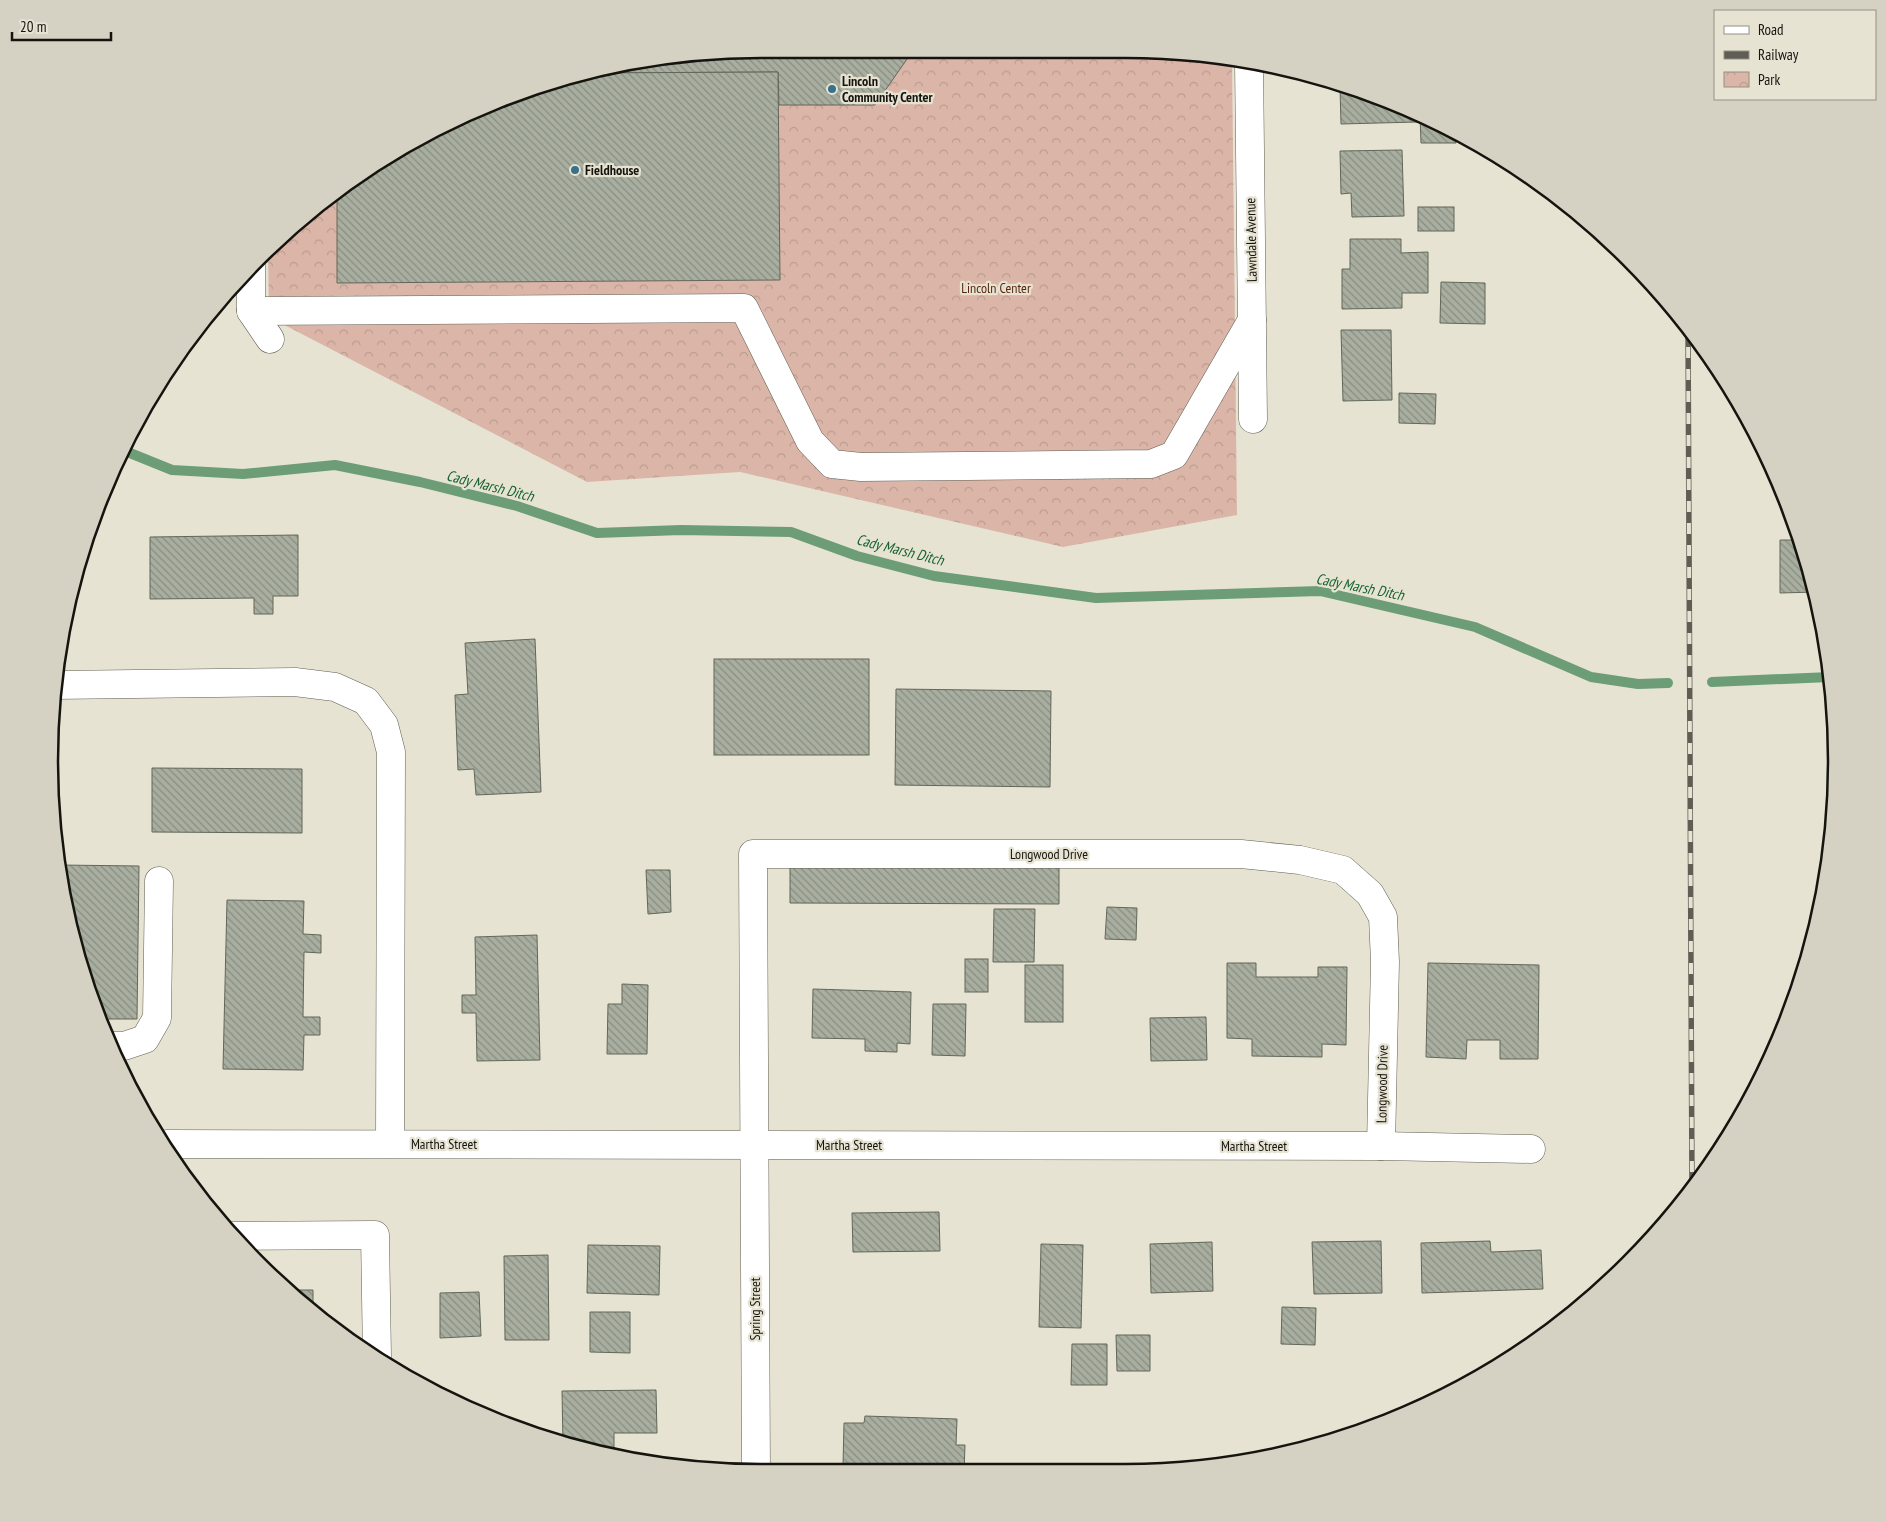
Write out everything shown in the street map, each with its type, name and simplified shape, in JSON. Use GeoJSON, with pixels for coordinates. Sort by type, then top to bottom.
{"type":"FeatureCollection","features":[{"type":"Feature","properties":{"kind":"street","name":"Lawndale Avenue"},"geometry":{"type":"LineString","coordinates":[[1249,69],[1253,419]]}},
{"type":"Feature","properties":{"kind":"street"},"geometry":{"type":"LineString","coordinates":[[251,277],[252,312],[270,339]]}},
{"type":"Feature","properties":{"kind":"street"},"geometry":{"type":"LineString","coordinates":[[252,312],[744,308],[810,440],[832,464],[861,468],[1151,464],[1174,455],[1252,320]]}},
{"type":"Feature","properties":{"kind":"street"},"geometry":{"type":"LineString","coordinates":[[62,685],[295,682],[335,687],[366,702],[384,725],[391,752],[390,1144]]}},
{"type":"Feature","properties":{"kind":"street","name":"Longwood Drive"},"geometry":{"type":"LineString","coordinates":[[754,1145],[753,854],[1241,854],[1300,860],[1343,870],[1370,894],[1383,917],[1385,962],[1381,1146]]}},
{"type":"Feature","properties":{"kind":"street"},"geometry":{"type":"LineString","coordinates":[[118,1046],[145,1039],[157,1018],[159,881]]}},
{"type":"Feature","properties":{"kind":"street","name":"Martha Street"},"geometry":{"type":"LineString","coordinates":[[171,1144],[1381,1146],[1531,1149]]}},
{"type":"Feature","properties":{"kind":"street","name":"Spring Street"},"geometry":{"type":"LineString","coordinates":[[754,1145],[756,1464]]}},
{"type":"Feature","properties":{"kind":"street"},"geometry":{"type":"LineString","coordinates":[[243,1236],[375,1235],[377,1350]]}},
{"type":"Feature","properties":{"kind":"green space","name":"Lincoln Center"},"geometry":{"type":"Polygon","coordinates":[[[1125,58],[1171,59],[1232,66],[1237,515],[1063,547],[740,472],[587,482],[269,317],[268,260],[297,232],[333,203],[370,176],[450,130],[492,111],[579,81],[624,71],[715,59],[1125,58]]]}},
{"type":"Feature","properties":{"kind":"building","name":"Lincoln Community Center"},"geometry":{"type":"Polygon","coordinates":[[[908,58],[875,105],[779,105],[778,72],[616,73],[715,59],[908,58]]]}},
{"type":"Feature","properties":{"kind":"building","name":"Fieldhouse"},"geometry":{"type":"Polygon","coordinates":[[[778,72],[780,280],[337,283],[337,200],[370,176],[450,130],[492,111],[535,95],[579,81],[616,73],[778,72]]]}},
{"type":"Feature","properties":{"kind":"building"},"geometry":{"type":"Polygon","coordinates":[[[1340,92],[1417,121],[1417,122],[1341,124],[1340,92]]]}},
{"type":"Feature","properties":{"kind":"building"},"geometry":{"type":"Polygon","coordinates":[[[1420,123],[1456,141],[1456,143],[1421,143],[1420,123]]]}},
{"type":"Feature","properties":{"kind":"building"},"geometry":{"type":"Polygon","coordinates":[[[1402,150],[1404,216],[1352,217],[1351,193],[1341,194],[1340,151],[1402,150]]]}},
{"type":"Feature","properties":{"kind":"building"},"geometry":{"type":"Polygon","coordinates":[[[1418,207],[1454,207],[1454,231],[1418,231],[1418,207]]]}},
{"type":"Feature","properties":{"kind":"building"},"geometry":{"type":"Polygon","coordinates":[[[1350,239],[1401,239],[1401,253],[1428,252],[1428,293],[1402,293],[1402,308],[1342,309],[1342,269],[1350,269],[1350,239]]]}},
{"type":"Feature","properties":{"kind":"building"},"geometry":{"type":"Polygon","coordinates":[[[1441,282],[1485,283],[1485,324],[1440,323],[1441,282]]]}},
{"type":"Feature","properties":{"kind":"building"},"geometry":{"type":"Polygon","coordinates":[[[1341,330],[1391,330],[1392,400],[1343,401],[1341,330]]]}},
{"type":"Feature","properties":{"kind":"building"},"geometry":{"type":"Polygon","coordinates":[[[1399,393],[1436,394],[1435,424],[1399,423],[1399,393]]]}},
{"type":"Feature","properties":{"kind":"building"},"geometry":{"type":"Polygon","coordinates":[[[298,535],[298,596],[273,596],[273,614],[254,614],[254,598],[150,599],[150,537],[298,535]]]}},
{"type":"Feature","properties":{"kind":"building"},"geometry":{"type":"Polygon","coordinates":[[[1780,540],[1793,540],[1808,592],[1780,593],[1780,540]]]}},
{"type":"Feature","properties":{"kind":"building"},"geometry":{"type":"Polygon","coordinates":[[[535,639],[541,792],[476,795],[474,769],[458,770],[455,695],[468,694],[465,643],[535,639]]]}},
{"type":"Feature","properties":{"kind":"building"},"geometry":{"type":"Polygon","coordinates":[[[714,659],[869,659],[869,755],[714,755],[714,659]]]}},
{"type":"Feature","properties":{"kind":"building"},"geometry":{"type":"Polygon","coordinates":[[[896,689],[1051,691],[1050,787],[895,785],[896,689]]]}},
{"type":"Feature","properties":{"kind":"building"},"geometry":{"type":"Polygon","coordinates":[[[152,768],[302,769],[302,833],[152,832],[152,768]]]}},
{"type":"Feature","properties":{"kind":"building"},"geometry":{"type":"Polygon","coordinates":[[[66,865],[139,866],[137,1019],[107,1019],[81,943],[66,865]]]}},
{"type":"Feature","properties":{"kind":"building"},"geometry":{"type":"Polygon","coordinates":[[[790,865],[1059,866],[1059,904],[790,903],[790,865]]]}},
{"type":"Feature","properties":{"kind":"building"},"geometry":{"type":"Polygon","coordinates":[[[646,870],[670,870],[671,912],[648,914],[646,870]]]}},
{"type":"Feature","properties":{"kind":"building"},"geometry":{"type":"Polygon","coordinates":[[[227,900],[304,901],[303,934],[321,935],[321,953],[304,952],[303,1017],[320,1017],[320,1035],[304,1035],[303,1070],[223,1069],[227,900]]]}},
{"type":"Feature","properties":{"kind":"building"},"geometry":{"type":"Polygon","coordinates":[[[1107,907],[1137,908],[1136,940],[1105,939],[1107,907]]]}},
{"type":"Feature","properties":{"kind":"building"},"geometry":{"type":"Polygon","coordinates":[[[994,909],[1035,909],[1034,962],[993,962],[994,909]]]}},
{"type":"Feature","properties":{"kind":"building"},"geometry":{"type":"Polygon","coordinates":[[[537,935],[540,1060],[477,1061],[476,1013],[462,1013],[462,995],[476,995],[475,937],[537,935]]]}},
{"type":"Feature","properties":{"kind":"building"},"geometry":{"type":"Polygon","coordinates":[[[965,959],[988,959],[988,992],[965,992],[965,959]]]}},
{"type":"Feature","properties":{"kind":"building"},"geometry":{"type":"Polygon","coordinates":[[[1227,963],[1256,963],[1256,977],[1318,977],[1318,967],[1347,967],[1346,1045],[1322,1044],[1322,1057],[1252,1056],[1252,1039],[1227,1038],[1227,963]]]}},
{"type":"Feature","properties":{"kind":"building"},"geometry":{"type":"Polygon","coordinates":[[[1428,963],[1539,965],[1538,1059],[1500,1059],[1500,1040],[1467,1040],[1466,1059],[1426,1057],[1428,963]]]}},
{"type":"Feature","properties":{"kind":"building"},"geometry":{"type":"Polygon","coordinates":[[[1025,965],[1063,965],[1063,1022],[1025,1022],[1025,965]]]}},
{"type":"Feature","properties":{"kind":"building"},"geometry":{"type":"Polygon","coordinates":[[[622,984],[648,985],[647,1054],[607,1054],[608,1004],[622,1004],[622,984]]]}},
{"type":"Feature","properties":{"kind":"building"},"geometry":{"type":"Polygon","coordinates":[[[813,989],[911,992],[910,1044],[897,1043],[897,1052],[865,1051],[865,1039],[812,1038],[813,989]]]}},
{"type":"Feature","properties":{"kind":"building"},"geometry":{"type":"Polygon","coordinates":[[[933,1004],[966,1004],[965,1056],[932,1055],[933,1004]]]}},
{"type":"Feature","properties":{"kind":"building"},"geometry":{"type":"Polygon","coordinates":[[[1206,1017],[1207,1060],[1151,1061],[1150,1018],[1206,1017]]]}},
{"type":"Feature","properties":{"kind":"building"},"geometry":{"type":"Polygon","coordinates":[[[939,1212],[940,1251],[853,1252],[852,1213],[939,1212]]]}},
{"type":"Feature","properties":{"kind":"building"},"geometry":{"type":"Polygon","coordinates":[[[1381,1241],[1382,1293],[1314,1294],[1312,1242],[1381,1241]]]}},
{"type":"Feature","properties":{"kind":"building"},"geometry":{"type":"Polygon","coordinates":[[[1490,1241],[1491,1252],[1541,1250],[1543,1289],[1422,1293],[1421,1243],[1490,1241]]]}},
{"type":"Feature","properties":{"kind":"building"},"geometry":{"type":"Polygon","coordinates":[[[1212,1242],[1213,1291],[1151,1293],[1150,1244],[1212,1242]]]}},
{"type":"Feature","properties":{"kind":"building"},"geometry":{"type":"Polygon","coordinates":[[[1041,1244],[1083,1245],[1081,1328],[1039,1327],[1041,1244]]]}},
{"type":"Feature","properties":{"kind":"building"},"geometry":{"type":"Polygon","coordinates":[[[588,1245],[660,1246],[659,1295],[587,1293],[588,1245]]]}},
{"type":"Feature","properties":{"kind":"building"},"geometry":{"type":"Polygon","coordinates":[[[548,1255],[549,1340],[505,1340],[504,1256],[548,1255]]]}},
{"type":"Feature","properties":{"kind":"building"},"geometry":{"type":"Polygon","coordinates":[[[297,1290],[313,1290],[313,1303],[297,1290]]]}},
{"type":"Feature","properties":{"kind":"building"},"geometry":{"type":"Polygon","coordinates":[[[479,1292],[481,1336],[440,1338],[440,1293],[479,1292]]]}},
{"type":"Feature","properties":{"kind":"building"},"geometry":{"type":"Polygon","coordinates":[[[1282,1307],[1316,1308],[1315,1345],[1281,1344],[1282,1307]]]}},
{"type":"Feature","properties":{"kind":"building"},"geometry":{"type":"Polygon","coordinates":[[[590,1312],[630,1312],[630,1353],[590,1352],[590,1312]]]}},
{"type":"Feature","properties":{"kind":"building"},"geometry":{"type":"Polygon","coordinates":[[[1116,1335],[1150,1335],[1150,1371],[1117,1371],[1116,1335]]]}},
{"type":"Feature","properties":{"kind":"building"},"geometry":{"type":"Polygon","coordinates":[[[1072,1344],[1107,1344],[1107,1385],[1071,1385],[1072,1344]]]}},
{"type":"Feature","properties":{"kind":"building"},"geometry":{"type":"Polygon","coordinates":[[[656,1390],[657,1433],[614,1433],[614,1449],[563,1436],[562,1391],[656,1390]]]}},
{"type":"Feature","properties":{"kind":"building"},"geometry":{"type":"Polygon","coordinates":[[[865,1416],[957,1419],[956,1445],[965,1445],[964,1464],[843,1464],[844,1423],[864,1423],[865,1416]]]}},
{"type":"Feature","properties":{"kind":"waterway","name":"Cady Marsh Ditch"},"geometry":{"type":"LineString","coordinates":[[129,453],[172,470],[243,474],[335,465],[420,482],[517,506],[597,533],[681,530],[791,532],[857,556],[934,576],[1096,598],[1320,591],[1475,627],[1591,677],[1638,684],[1668,683]]}},
{"type":"Feature","properties":{"kind":"waterway","name":"Cady Marsh Ditch"},"geometry":{"type":"LineString","coordinates":[[1712,682],[1823,677]]}},
{"type":"Feature","properties":{"kind":"railway"},"geometry":{"type":"LineString","coordinates":[[1688,340],[1692,1177]]}},
{"type":"Feature","properties":{"kind":"place","name":"Lincoln Community Center"},"geometry":{"type":"Point","coordinates":[832,89]}},
{"type":"Feature","properties":{"kind":"place","name":"Fieldhouse"},"geometry":{"type":"Point","coordinates":[575,170]}}]}
